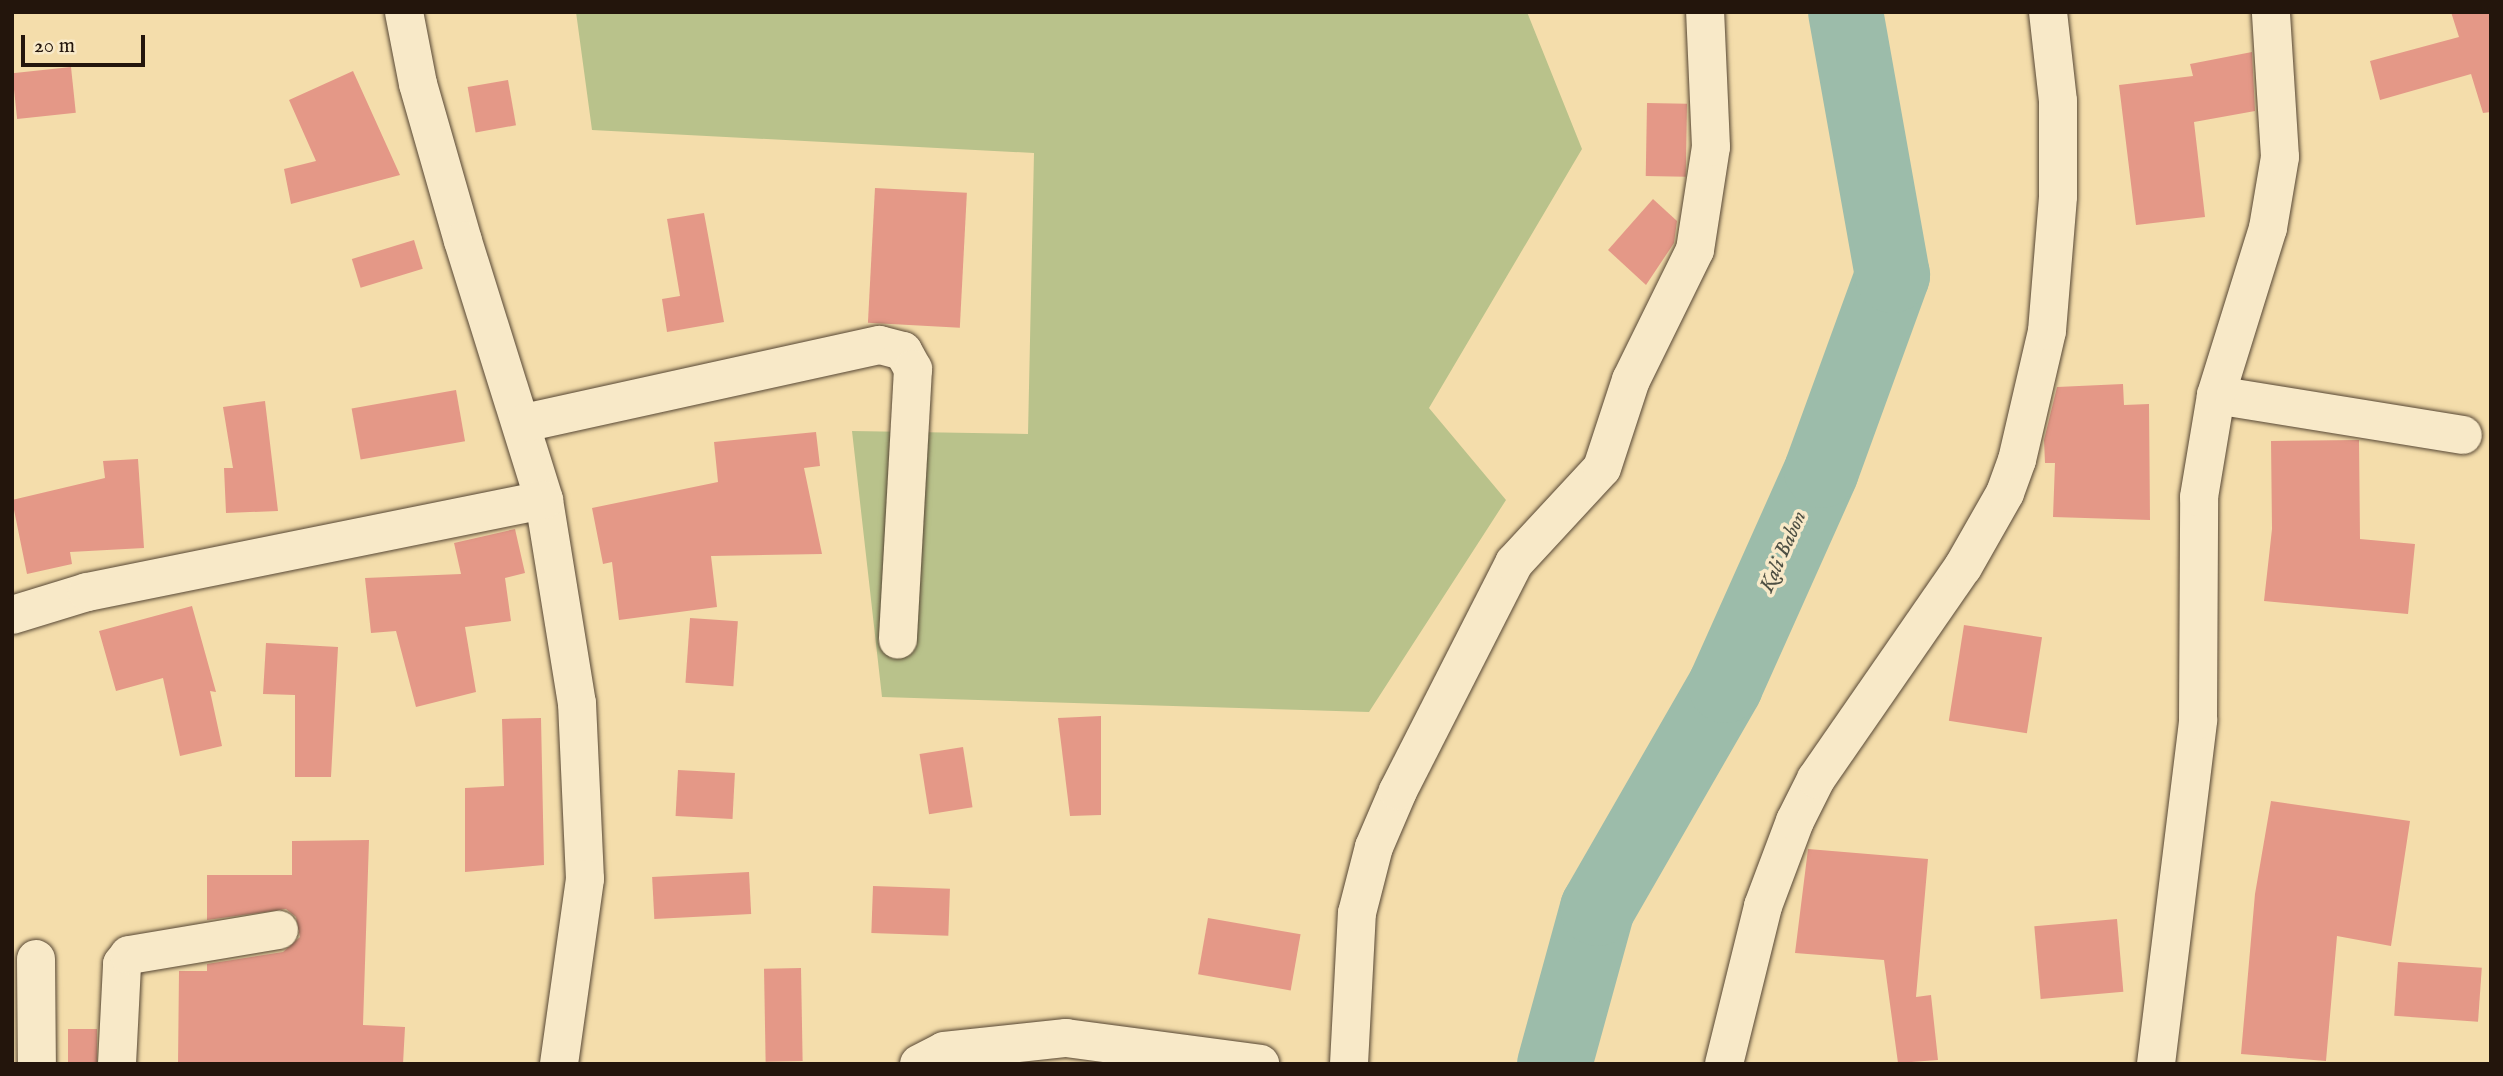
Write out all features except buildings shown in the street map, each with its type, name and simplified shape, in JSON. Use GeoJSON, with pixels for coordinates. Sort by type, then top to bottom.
{"type":"FeatureCollection","features":[{"type":"Feature","properties":{"kind":"street"},"geometry":{"type":"LineString","coordinates":[[404,12],[418,84],[463,241],[524,423],[544,500],[577,703],[585,879],[559,1064]]}},
{"type":"Feature","properties":{"kind":"street"},"geometry":{"type":"LineString","coordinates":[[1349,1064],[1357,913],[1374,847],[1398,791],[1514,563],[1602,468],[1631,380],[1695,250],[1712,147],[1705,12]]}},
{"type":"Feature","properties":{"kind":"street"},"geometry":{"type":"LineString","coordinates":[[1724,1064],[1763,906],[1795,821],[1816,779],[1969,556],[2006,493],[2017,460],[2047,331],[2058,197],[2058,101],[2048,12]]}},
{"type":"Feature","properties":{"kind":"street"},"geometry":{"type":"LineString","coordinates":[[2156,1064],[2198,720],[2199,496],[2216,395],[2268,228],[2280,157],[2271,12]]}},
{"type":"Feature","properties":{"kind":"street"},"geometry":{"type":"LineString","coordinates":[[524,423],[880,345],[903,351],[913,369],[898,640]]}},
{"type":"Feature","properties":{"kind":"street"},"geometry":{"type":"LineString","coordinates":[[2216,395],[2463,435]]}},
{"type":"Feature","properties":{"kind":"street"},"geometry":{"type":"LineString","coordinates":[[12,615],[87,592],[544,500]]}},
{"type":"Feature","properties":{"kind":"street"},"geometry":{"type":"LineString","coordinates":[[117,1064],[122,964],[129,955],[279,930]]}},
{"type":"Feature","properties":{"kind":"street"},"geometry":{"type":"LineString","coordinates":[[36,959],[37,1064]]}},
{"type":"Feature","properties":{"kind":"street"},"geometry":{"type":"LineString","coordinates":[[919,1064],[944,1051],[1066,1038],[1259,1064]]}},
{"type":"Feature","properties":{"kind":"green space"},"geometry":{"type":"Polygon","coordinates":[[[576,12],[1527,12],[1582,149],[1429,408],[1506,500],[1369,712],[882,697],[852,431],[1028,434],[1034,153],[592,130],[576,12]]]}},
{"type":"Feature","properties":{"kind":"waterway","name":"Kali Babon"},"geometry":{"type":"LineString","coordinates":[[1554,1064],[1597,908],[1725,685],[1821,470],[1892,275],[1845,12]]}}]}
